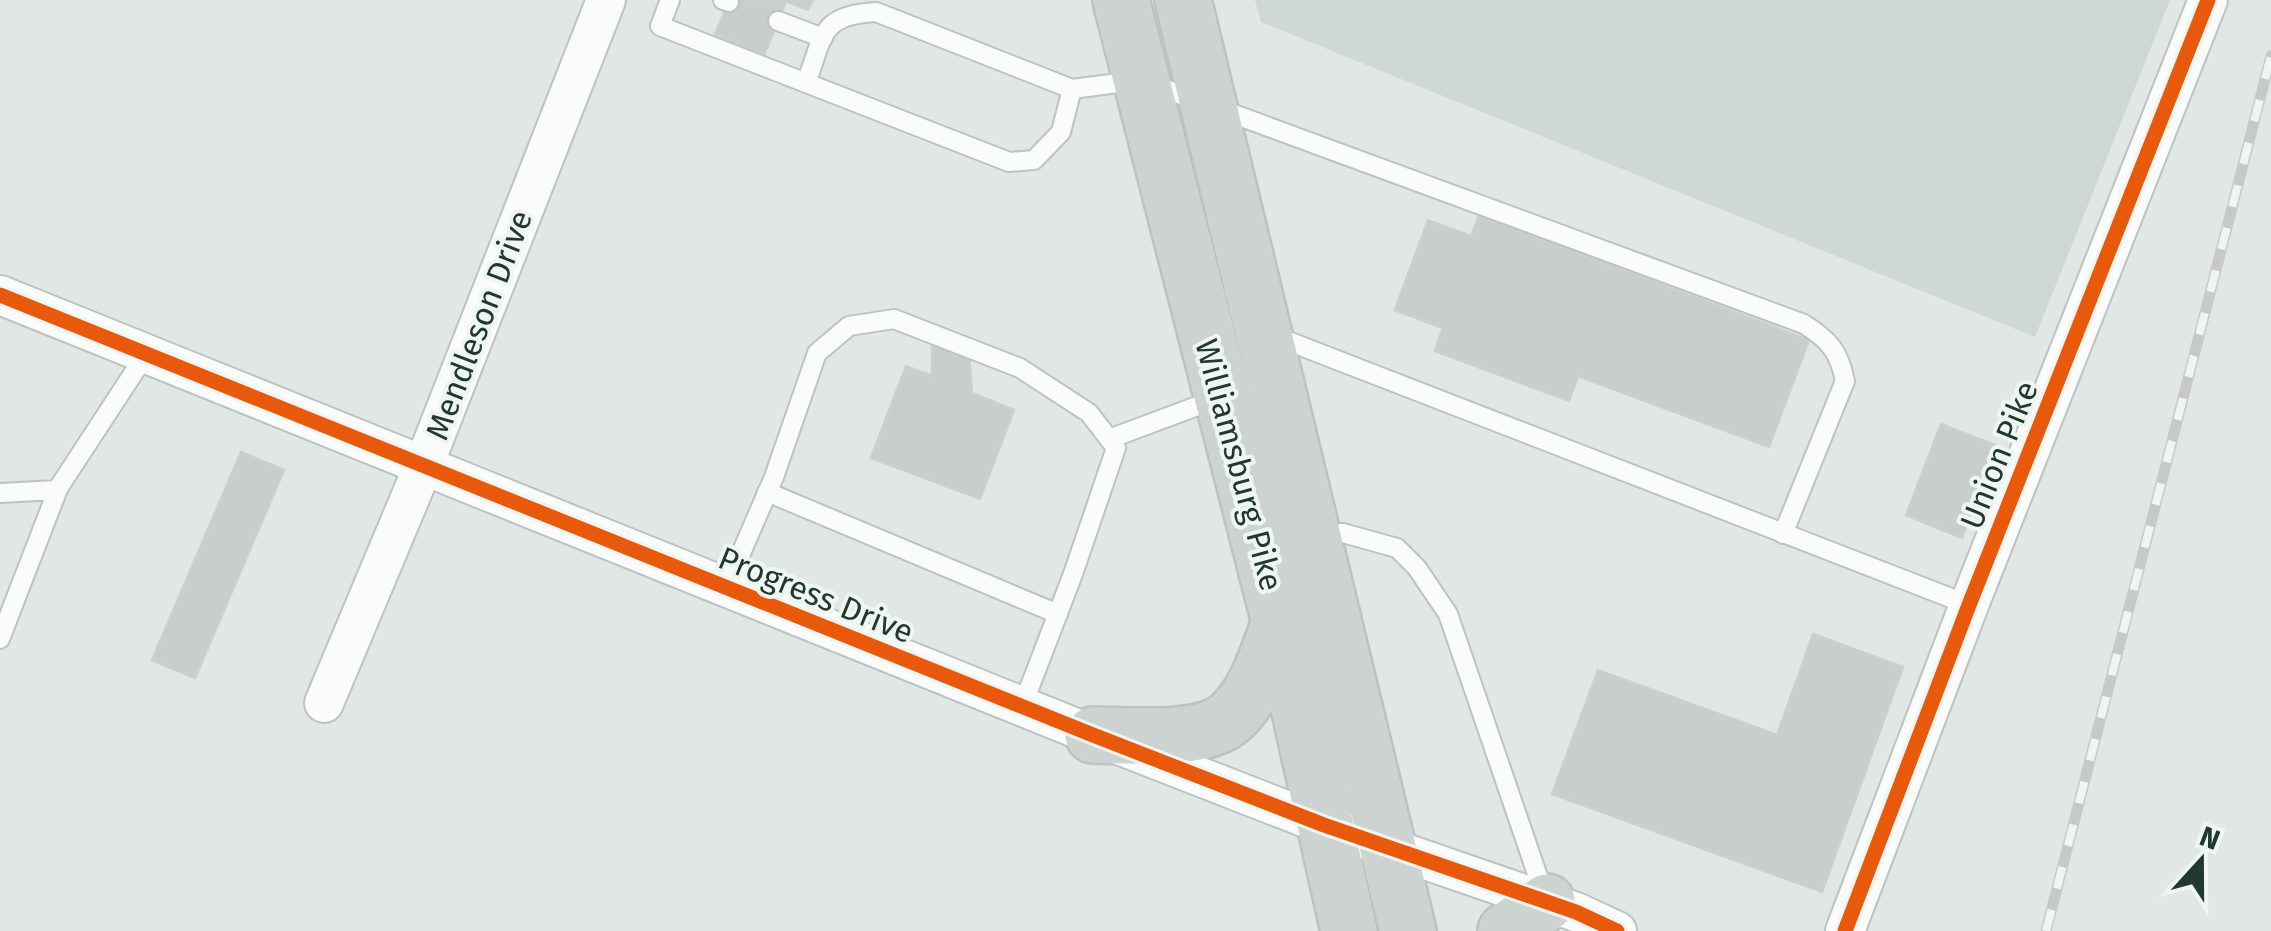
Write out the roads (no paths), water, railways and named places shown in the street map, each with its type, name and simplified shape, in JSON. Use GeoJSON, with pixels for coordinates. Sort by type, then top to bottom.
{"type":"FeatureCollection","features":[{"type":"Feature","properties":{"kind":"main road","name":"Williamsburg Pike"},"geometry":{"type":"LineString","coordinates":[[1121,0],[1280,622],[1349,931]]}},
{"type":"Feature","properties":{"kind":"main road","name":"Williamsburg Pike"},"geometry":{"type":"LineString","coordinates":[[1184,0],[1408,931]]}},
{"type":"Feature","properties":{"kind":"main road"},"geometry":{"type":"LineString","coordinates":[[1093,735],[1191,734],[1229,719],[1260,677],[1280,622]]}},
{"type":"Feature","properties":{"kind":"street","name":"Mendleson Drive"},"geometry":{"type":"LineString","coordinates":[[324,703],[423,467],[606,0]]}},
{"type":"Feature","properties":{"kind":"street","name":"Union Pike"},"geometry":{"type":"LineString","coordinates":[[1845,931],[2208,0]]}},
{"type":"Feature","properties":{"kind":"street","name":"Progress Drive"},"geometry":{"type":"LineString","coordinates":[[0,294],[1022,707],[1386,846],[1526,916],[1617,931]]}},
{"type":"Feature","properties":{"kind":"lane"},"geometry":{"type":"LineString","coordinates":[[670,0],[660,26],[1009,162],[1034,160],[1062,132],[1072,89]]}},
{"type":"Feature","properties":{"kind":"lane"},"geometry":{"type":"LineString","coordinates":[[806,83],[830,24],[847,14],[876,12],[1072,89],[1141,80],[1208,102],[1804,324],[1830,340],[1842,363],[1845,380],[1782,534]]}},
{"type":"Feature","properties":{"kind":"lane"},"geometry":{"type":"LineString","coordinates":[[778,21],[823,38]]}},
{"type":"Feature","properties":{"kind":"lane"},"geometry":{"type":"LineString","coordinates":[[726,588],[767,492],[817,352],[849,326],[894,319],[1020,368],[1089,413],[1116,448],[1022,707]]}},
{"type":"Feature","properties":{"kind":"lane"},"geometry":{"type":"LineString","coordinates":[[1266,332],[1969,605]]}},
{"type":"Feature","properties":{"kind":"lane"},"geometry":{"type":"LineString","coordinates":[[0,639],[58,489],[146,354]]}},
{"type":"Feature","properties":{"kind":"lane"},"geometry":{"type":"LineString","coordinates":[[1109,440],[1221,397]]}},
{"type":"Feature","properties":{"kind":"lane"},"geometry":{"type":"LineString","coordinates":[[0,493],[58,489]]}},
{"type":"Feature","properties":{"kind":"lane"},"geometry":{"type":"LineString","coordinates":[[767,492],[1058,614]]}},
{"type":"Feature","properties":{"kind":"lane"},"geometry":{"type":"LineString","coordinates":[[1314,536],[1343,533],[1397,548],[1418,568],[1448,614],[1526,916]]}},
{"type":"Feature","properties":{"kind":"railway"},"geometry":{"type":"LineString","coordinates":[[2046,931],[2271,56]]}}]}
